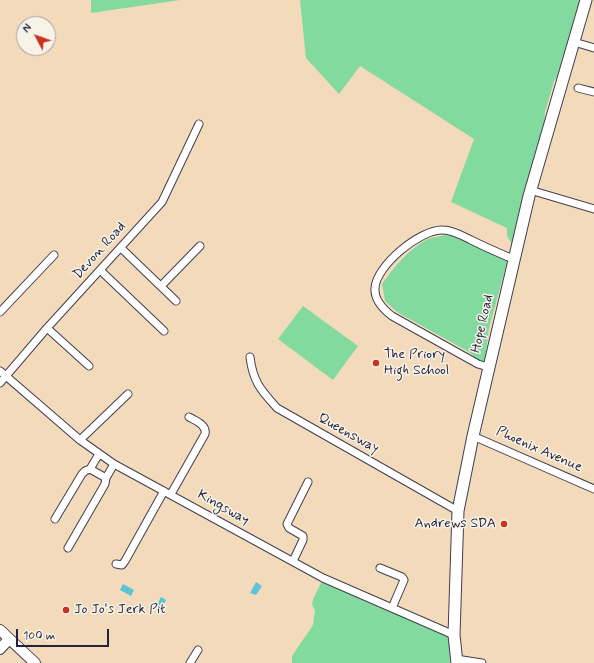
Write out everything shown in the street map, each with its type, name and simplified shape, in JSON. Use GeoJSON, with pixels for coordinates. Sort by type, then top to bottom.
{"type":"FeatureCollection","features":[{"type":"Feature","properties":{"kind":"main road","name":"Hope Road"},"geometry":{"type":"LineString","coordinates":[[456,661],[454,635],[458,511],[488,367],[530,190],[586,0]]}},
{"type":"Feature","properties":{"kind":"main road"},"geometry":{"type":"LineString","coordinates":[[0,630],[35,663]]}},
{"type":"Feature","properties":{"kind":"main road"},"geometry":{"type":"LineString","coordinates":[[0,648],[9,639]]}},
{"type":"Feature","properties":{"kind":"street"},"geometry":{"type":"LineString","coordinates":[[574,42],[594,48]]}},
{"type":"Feature","properties":{"kind":"street"},"geometry":{"type":"LineString","coordinates":[[578,88],[594,92]]}},
{"type":"Feature","properties":{"kind":"street","name":"Devon Road"},"geometry":{"type":"LineString","coordinates":[[0,383],[3,374],[162,202],[199,124]]}},
{"type":"Feature","properties":{"kind":"street"},"geometry":{"type":"LineString","coordinates":[[530,190],[594,209]]}},
{"type":"Feature","properties":{"kind":"street"},"geometry":{"type":"LineString","coordinates":[[488,367],[478,364],[392,316],[384,310],[378,302],[374,289],[380,272],[394,257],[409,244],[437,230],[449,231],[514,259]]}},
{"type":"Feature","properties":{"kind":"street"},"geometry":{"type":"LineString","coordinates":[[161,286],[200,246]]}},
{"type":"Feature","properties":{"kind":"street"},"geometry":{"type":"LineString","coordinates":[[121,248],[176,301]]}},
{"type":"Feature","properties":{"kind":"street"},"geometry":{"type":"LineString","coordinates":[[0,312],[54,255]]}},
{"type":"Feature","properties":{"kind":"street"},"geometry":{"type":"LineString","coordinates":[[100,270],[164,331]]}},
{"type":"Feature","properties":{"kind":"street"},"geometry":{"type":"LineString","coordinates":[[47,328],[89,366]]}},
{"type":"Feature","properties":{"kind":"street","name":"Queensway"},"geometry":{"type":"LineString","coordinates":[[250,357],[254,378],[259,388],[277,408],[458,511]]}},
{"type":"Feature","properties":{"kind":"street","name":"Kingsway"},"geometry":{"type":"LineString","coordinates":[[3,374],[80,440],[114,464],[168,492],[323,578],[454,635]]}},
{"type":"Feature","properties":{"kind":"street"},"geometry":{"type":"LineString","coordinates":[[80,440],[128,394]]}},
{"type":"Feature","properties":{"kind":"street"},"geometry":{"type":"LineString","coordinates":[[116,564],[122,565],[125,561],[205,434],[206,430],[204,426],[189,417]]}},
{"type":"Feature","properties":{"kind":"street","name":"Phoenix Avenue"},"geometry":{"type":"LineString","coordinates":[[473,436],[594,489]]}},
{"type":"Feature","properties":{"kind":"street"},"geometry":{"type":"LineString","coordinates":[[55,519],[82,474],[90,468],[99,454]]}},
{"type":"Feature","properties":{"kind":"street"},"geometry":{"type":"LineString","coordinates":[[68,548],[105,484],[106,478],[114,464]]}},
{"type":"Feature","properties":{"kind":"street"},"geometry":{"type":"LineString","coordinates":[[90,468],[106,478]]}},
{"type":"Feature","properties":{"kind":"street"},"geometry":{"type":"LineString","coordinates":[[293,561],[303,540],[303,536],[286,524],[308,482]]}},
{"type":"Feature","properties":{"kind":"street"},"geometry":{"type":"LineString","coordinates":[[380,568],[402,577],[404,580],[392,608]]}},
{"type":"Feature","properties":{"kind":"street"},"geometry":{"type":"LineString","coordinates":[[190,663],[198,650]]}},
{"type":"Feature","properties":{"kind":"street"},"geometry":{"type":"LineString","coordinates":[[456,661],[482,663]]}},
{"type":"Feature","properties":{"kind":"green space"},"geometry":{"type":"Polygon","coordinates":[[[91,0],[180,0],[91,13],[91,0]]]}},
{"type":"Feature","properties":{"kind":"green space"},"geometry":{"type":"Polygon","coordinates":[[[300,0],[582,0],[563,71],[554,81],[545,112],[544,127],[534,169],[512,244],[507,236],[507,228],[451,202],[474,139],[360,66],[339,94],[306,58],[300,0]]]}},
{"type":"Feature","properties":{"kind":"green space"},"geometry":{"type":"Polygon","coordinates":[[[444,235],[456,236],[508,259],[489,328],[485,361],[479,361],[469,352],[397,312],[385,301],[382,284],[396,265],[419,244],[428,239],[444,235]]]}},
{"type":"Feature","properties":{"kind":"green space"},"geometry":{"type":"Polygon","coordinates":[[[303,306],[358,346],[333,380],[278,339],[303,306]]]}},
{"type":"Feature","properties":{"kind":"green space"},"geometry":{"type":"Polygon","coordinates":[[[322,581],[449,637],[450,663],[292,663],[292,656],[313,625],[315,611],[312,604],[313,599],[322,581]]]}},
{"type":"Feature","properties":{"kind":"water"},"geometry":{"type":"Polygon","coordinates":[[[256,582],[262,586],[256,595],[250,593],[256,582]]]}},
{"type":"Feature","properties":{"kind":"water"},"geometry":{"type":"Polygon","coordinates":[[[123,584],[134,590],[131,596],[120,590],[123,584]]]}},
{"type":"Feature","properties":{"kind":"water"},"geometry":{"type":"Polygon","coordinates":[[[161,597],[166,600],[161,610],[156,607],[161,597]]]}},
{"type":"Feature","properties":{"kind":"place","name":"The Priory High School"},"geometry":{"type":"Point","coordinates":[376,363]}},
{"type":"Feature","properties":{"kind":"place","name":"Andrews SDA"},"geometry":{"type":"Point","coordinates":[504,524]}},
{"type":"Feature","properties":{"kind":"place","name":"Jo Jo's Jerk Pit"},"geometry":{"type":"Point","coordinates":[66,610]}}]}
